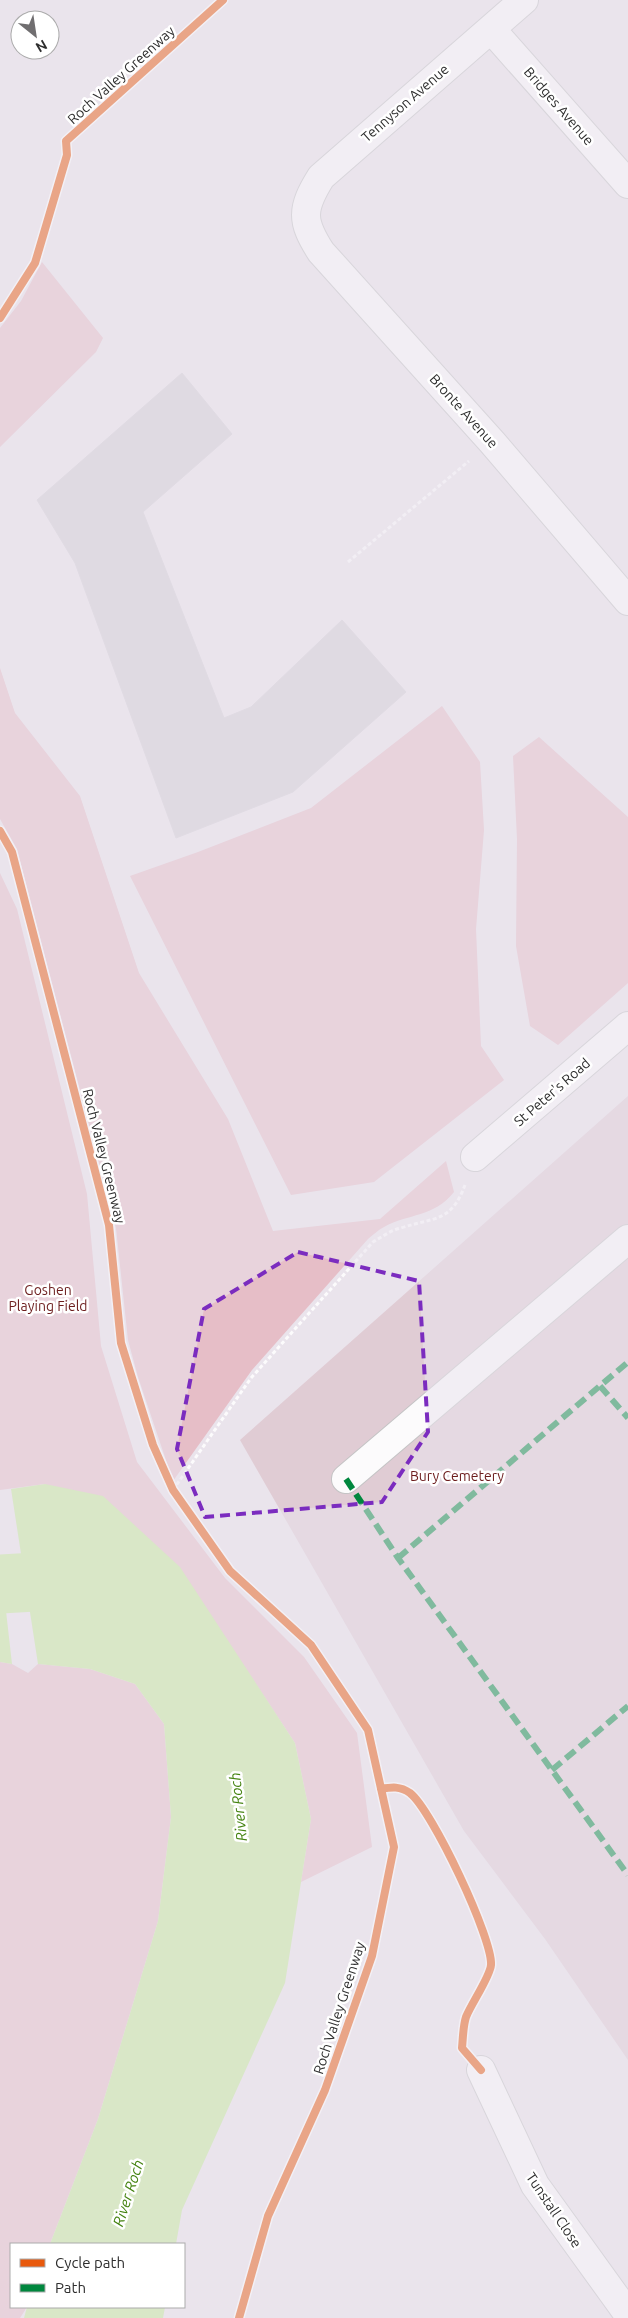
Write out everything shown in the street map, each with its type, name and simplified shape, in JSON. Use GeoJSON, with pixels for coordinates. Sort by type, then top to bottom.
{"type":"FeatureCollection","features":[{"type":"Feature","properties":{"kind":"street","name":"Tennyson Avenue"},"geometry":{"type":"LineString","coordinates":[[304,218],[309,196],[321,177],[524,0]]}},
{"type":"Feature","properties":{"kind":"street","name":"Bridges Avenue"},"geometry":{"type":"LineString","coordinates":[[491,29],[628,184]]}},
{"type":"Feature","properties":{"kind":"street","name":"Bronte Avenue"},"geometry":{"type":"LineString","coordinates":[[304,218],[308,232],[321,252],[492,442],[628,601]]}},
{"type":"Feature","properties":{"kind":"street","name":"St Peter's Road"},"geometry":{"type":"LineString","coordinates":[[475,1157],[628,1026]]}},
{"type":"Feature","properties":{"kind":"street"},"geometry":{"type":"LineString","coordinates":[[346,1479],[628,1239]]}},
{"type":"Feature","properties":{"kind":"street","name":"Tunstall Close"},"geometry":{"type":"LineString","coordinates":[[481,2070],[535,2185],[628,2314]]}},
{"type":"Feature","properties":{"kind":"path"},"geometry":{"type":"LineString","coordinates":[[348,562],[492,442]]}},
{"type":"Feature","properties":{"kind":"path"},"geometry":{"type":"LineString","coordinates":[[173,1490],[252,1378],[373,1242],[400,1228],[436,1220],[448,1214],[460,1198],[475,1157]]}},
{"type":"Feature","properties":{"kind":"path"},"geometry":{"type":"LineString","coordinates":[[169,1481],[178,1498]]}},
{"type":"Feature","properties":{"kind":"highlighted area"},"geometry":{"type":"Polygon","coordinates":[[[298,1252],[419,1281],[428,1432],[382,1502],[205,1517],[177,1449],[204,1309],[298,1252]]]}},
{"type":"Feature","properties":{"kind":"green space"},"geometry":{"type":"Polygon","coordinates":[[[42,262],[103,338],[96,352],[0,447],[0,328],[21,301],[42,262]]]}},
{"type":"Feature","properties":{"kind":"green space"},"geometry":{"type":"Polygon","coordinates":[[[0,668],[15,713],[80,796],[139,973],[228,1119],[273,1231],[380,1219],[446,1161],[454,1192],[446,1200],[429,1211],[393,1223],[368,1239],[252,1370],[173,1481],[138,1377],[128,1340],[116,1228],[17,849],[0,819],[0,668]]]}},
{"type":"Feature","properties":{"kind":"green space"},"geometry":{"type":"Polygon","coordinates":[[[442,706],[480,762],[484,830],[476,929],[481,1046],[504,1080],[374,1182],[291,1195],[130,876],[311,808],[442,706]]]}},
{"type":"Feature","properties":{"kind":"green space"},"geometry":{"type":"Polygon","coordinates":[[[539,737],[628,817],[628,983],[558,1045],[530,1026],[516,946],[517,839],[513,756],[539,737]]]}},
{"type":"Feature","properties":{"kind":"green space","name":"Goshen Playing Field"},"geometry":{"type":"Polygon","coordinates":[[[0,873],[17,909],[87,1194],[101,1346],[137,1462],[225,1578],[304,1657],[357,1733],[372,1847],[301,1882],[311,1819],[295,1743],[250,1675],[45,1484],[0,1490],[0,873]]]}},
{"type":"Feature","properties":{"kind":"green space","name":"Bury Cemetery"},"geometry":{"type":"Polygon","coordinates":[[[628,1096],[628,2060],[545,1939],[464,1831],[240,1440],[628,1096]]]}},
{"type":"Feature","properties":{"kind":"green space"},"geometry":{"type":"Polygon","coordinates":[[[0,1662],[12,1664],[28,1673],[38,1664],[90,1669],[135,1684],[164,1724],[171,1817],[158,1921],[98,2119],[50,2243],[10,2243],[10,2308],[26,2308],[20,2318],[0,2318],[0,1662]]]}},
{"type":"Feature","properties":{"kind":"water"},"geometry":{"type":"Polygon","coordinates":[[[45,1484],[103,1496],[180,1567],[295,1743],[311,1819],[285,1983],[182,2210],[176,2243],[50,2243],[98,2119],[158,1921],[171,1817],[164,1724],[135,1684],[90,1669],[38,1664],[11,1489],[45,1484]]]}},
{"type":"Feature","properties":{"kind":"water"},"geometry":{"type":"Polygon","coordinates":[[[0,1558],[12,1664],[0,1662],[0,1558]]]}},
{"type":"Feature","properties":{"kind":"water"},"geometry":{"type":"Polygon","coordinates":[[[27,2308],[165,2308],[163,2318],[24,2318],[27,2308]]]}},
{"type":"Feature","properties":{"kind":"building"},"geometry":{"type":"Polygon","coordinates":[[[182,373],[232,434],[143,512],[224,718],[251,707],[342,620],[406,692],[293,792],[176,838],[75,563],[37,500],[182,373]]]}},
{"type":"Feature","properties":{"kind":"waterway","name":"River Roch"},"geometry":{"type":"LineString","coordinates":[[0,1584],[70,1580],[103,1597]]}},
{"type":"Feature","properties":{"kind":"marked path"},"geometry":{"type":"LineString","coordinates":[[398,1558],[628,1362]]}},
{"type":"Feature","properties":{"kind":"marked path"},"geometry":{"type":"LineString","coordinates":[[600,1386],[628,1418]]}},
{"type":"Feature","properties":{"kind":"marked path"},"geometry":{"type":"LineString","coordinates":[[346,1479],[398,1558],[628,1875]]}},
{"type":"Feature","properties":{"kind":"marked path"},"geometry":{"type":"LineString","coordinates":[[552,1770],[628,1706]]}},
{"type":"Feature","properties":{"kind":"cycle path","name":"Roch Valley Greenway"},"geometry":{"type":"LineString","coordinates":[[0,318],[35,263],[67,155],[66,141],[223,0]]}},
{"type":"Feature","properties":{"kind":"cycle path","name":"Roch Valley Greenway"},"geometry":{"type":"LineString","coordinates":[[0,831],[12,852],[109,1225],[121,1343],[153,1445],[173,1490],[230,1571],[311,1645],[368,1730],[394,1847],[372,1956],[325,2090],[268,2216],[239,2318]]}},
{"type":"Feature","properties":{"kind":"cycle path"},"geometry":{"type":"LineString","coordinates":[[381,1789],[403,1789],[410,1793],[420,1804],[460,1876],[482,1930],[489,1951],[491,1965],[466,2017],[462,2048],[481,2070]]}}]}
